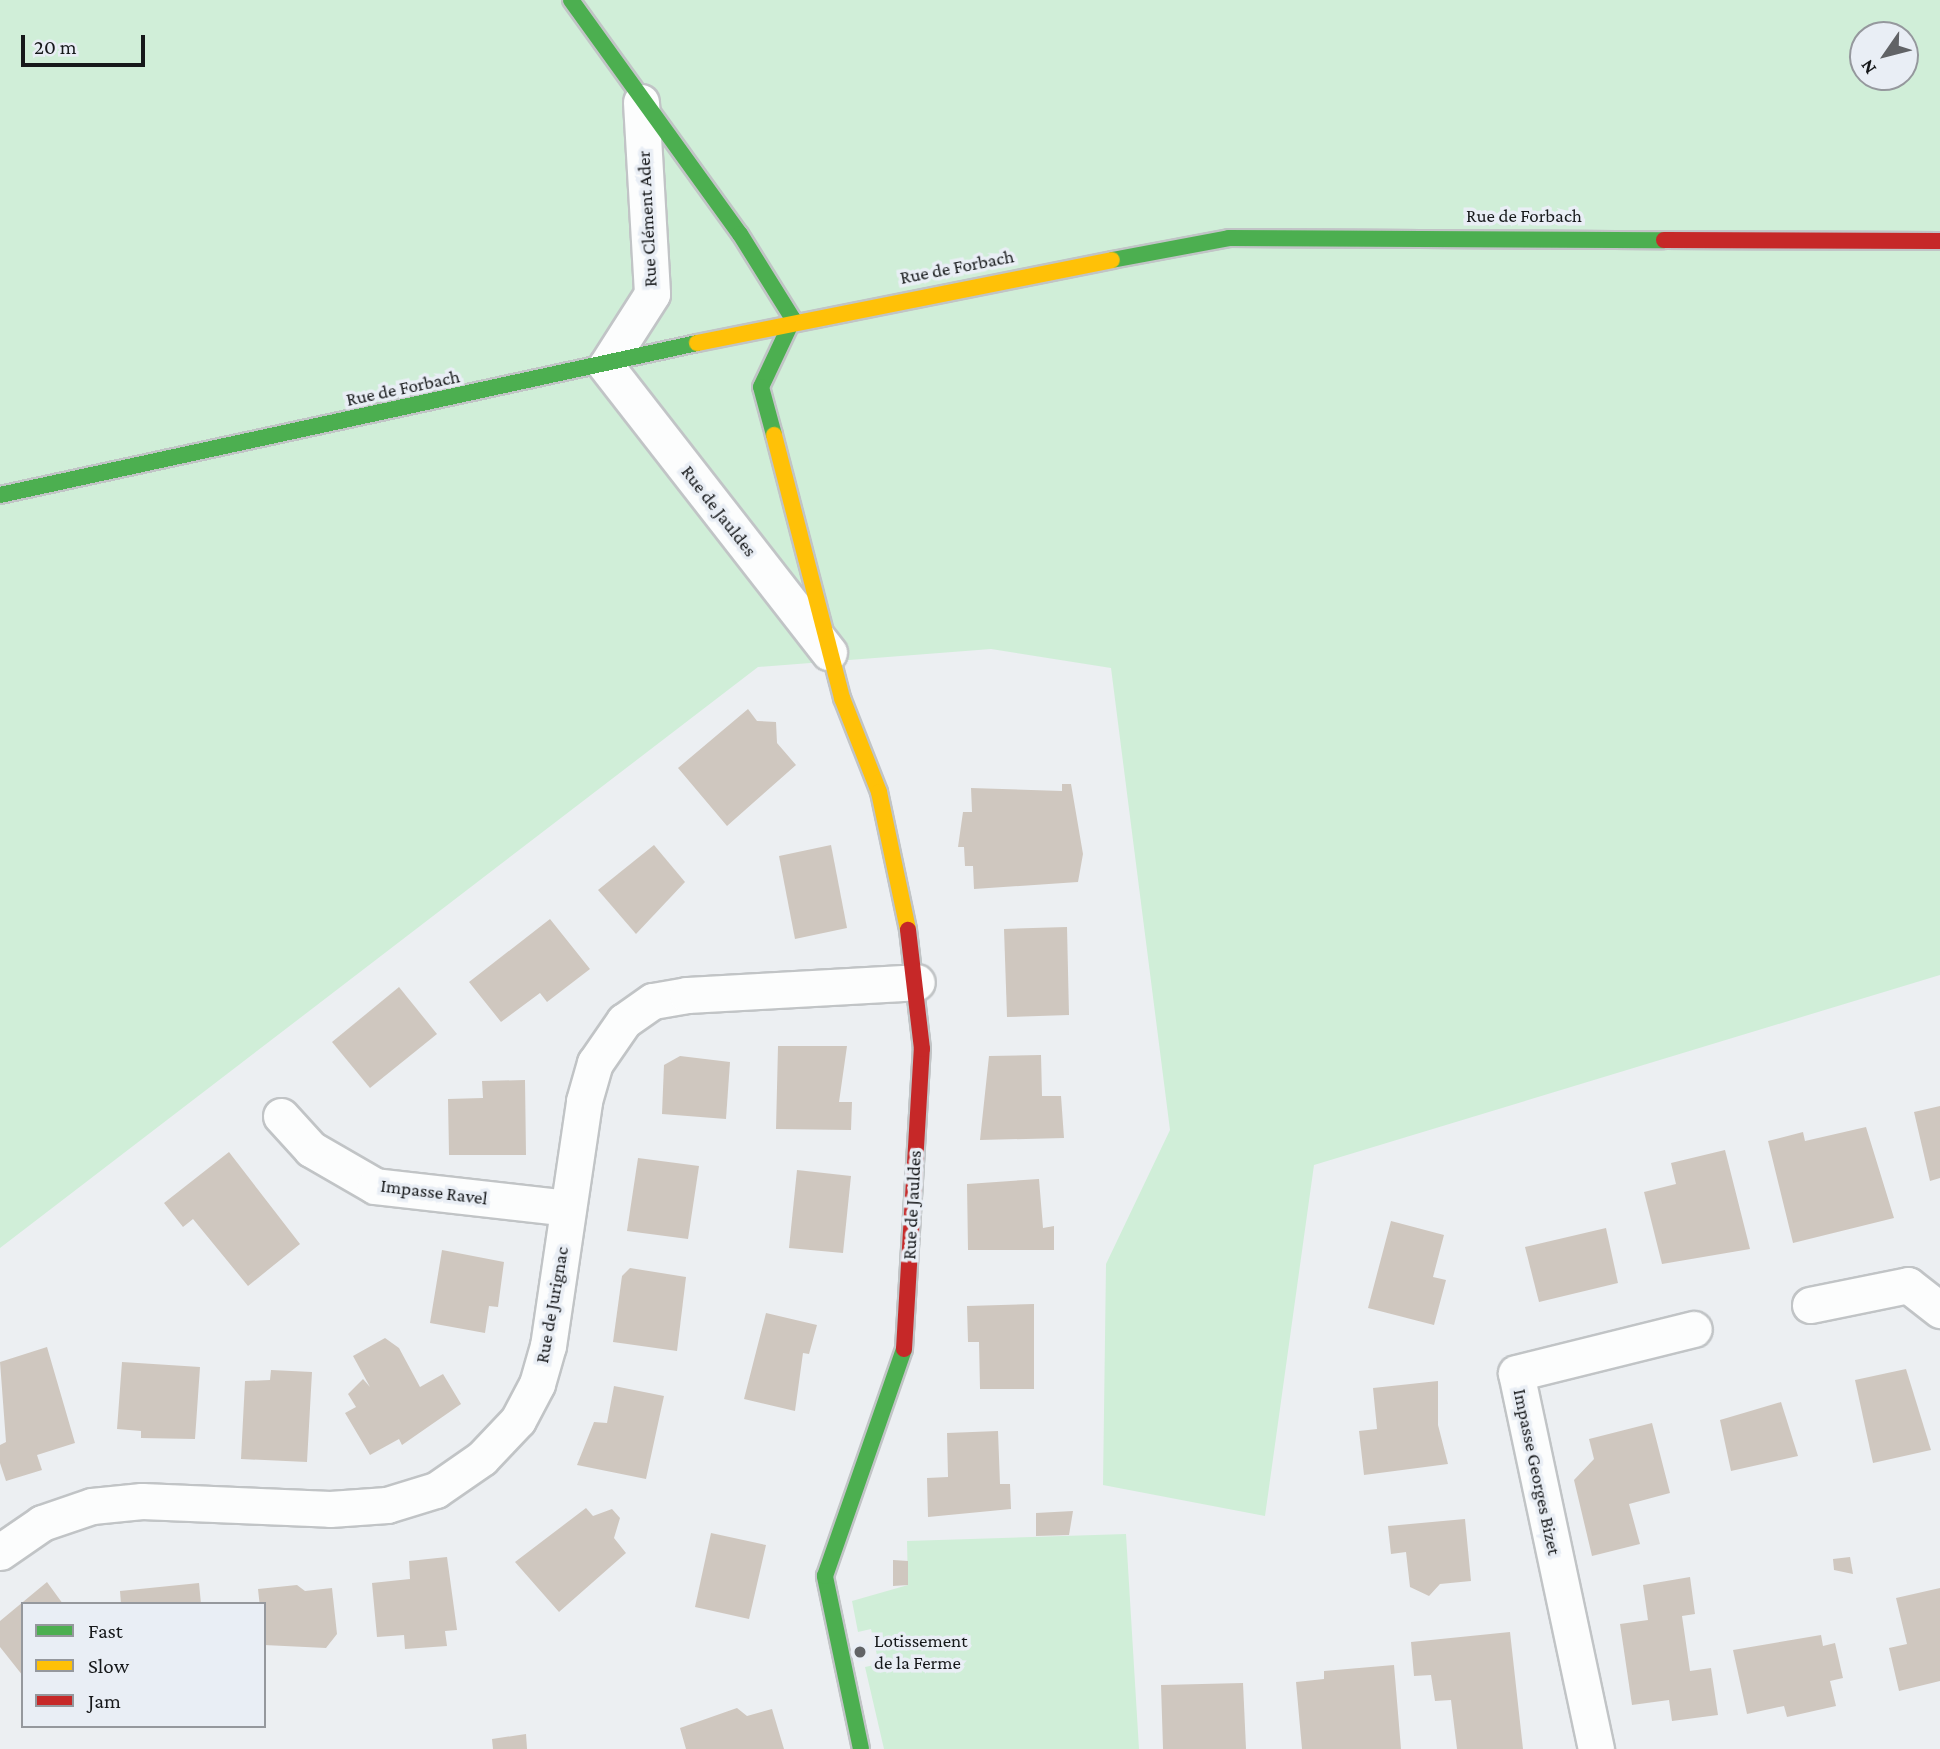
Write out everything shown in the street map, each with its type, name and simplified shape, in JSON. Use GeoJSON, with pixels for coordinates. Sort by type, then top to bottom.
{"type":"FeatureCollection","features":[{"type":"Feature","properties":{"kind":"main road","name":"Rue Clément Ader"},"geometry":{"type":"LineString","coordinates":[[571,0],[641,102],[740,234],[793,319]]}},
{"type":"Feature","properties":{"kind":"main road","name":"Rue de Forbach"},"geometry":{"type":"LineString","coordinates":[[0,495],[606,366],[793,319],[1229,238],[1940,241]]}},
{"type":"Feature","properties":{"kind":"main road","name":"Rue de Jauldes"},"geometry":{"type":"LineString","coordinates":[[793,319],[761,387],[832,655],[879,792],[917,982],[922,1049],[905,1345],[825,1576],[861,1749]]}},
{"type":"Feature","properties":{"kind":"street","name":"Rue Clément Ader"},"geometry":{"type":"LineString","coordinates":[[606,366],[652,294],[641,102]]}},
{"type":"Feature","properties":{"kind":"street","name":"Rue de Jauldes"},"geometry":{"type":"LineString","coordinates":[[606,366],[832,655]]}},
{"type":"Feature","properties":{"kind":"street","name":"Rue de Jurignac"},"geometry":{"type":"LineString","coordinates":[[0,1552],[42,1523],[92,1506],[142,1501],[330,1509],[387,1505],[436,1490],[482,1458],[518,1420],[537,1384],[548,1346],[568,1208],[595,1063],[624,1021],[653,1002],[917,982]]}},
{"type":"Feature","properties":{"kind":"street","name":"Impasse Ravel"},"geometry":{"type":"LineString","coordinates":[[281,1116],[311,1149],[375,1186],[568,1208]]}},
{"type":"Feature","properties":{"kind":"street"},"geometry":{"type":"LineString","coordinates":[[1810,1304],[1908,1285],[1940,1310]]}},
{"type":"Feature","properties":{"kind":"street","name":"Impasse Georges Bizet"},"geometry":{"type":"LineString","coordinates":[[1596,1749],[1516,1373],[1694,1329]]}},
{"type":"Feature","properties":{"kind":"green space"},"geometry":{"type":"Polygon","coordinates":[[[0,0],[1940,0],[1940,975],[1314,1165],[1265,1516],[1103,1485],[1106,1264],[1170,1130],[1111,668],[991,649],[758,667],[0,1248],[0,0]]]}},
{"type":"Feature","properties":{"kind":"green space"},"geometry":{"type":"Polygon","coordinates":[[[1126,1534],[1139,1749],[884,1749],[865,1667],[879,1664],[871,1629],[858,1632],[852,1601],[908,1585],[907,1541],[1126,1534]]]}},
{"type":"Feature","properties":{"kind":"building"},"geometry":{"type":"Polygon","coordinates":[[[748,709],[757,721],[776,722],[777,743],[796,765],[727,826],[678,768],[748,709]]]}},
{"type":"Feature","properties":{"kind":"building"},"geometry":{"type":"Polygon","coordinates":[[[1062,784],[1071,784],[1083,854],[1078,882],[974,889],[973,866],[965,866],[964,847],[958,847],[963,812],[972,812],[971,788],[1062,791],[1062,784]]]}},
{"type":"Feature","properties":{"kind":"building"},"geometry":{"type":"Polygon","coordinates":[[[654,845],[685,882],[636,934],[598,890],[654,845]]]}},
{"type":"Feature","properties":{"kind":"building"},"geometry":{"type":"Polygon","coordinates":[[[831,845],[847,928],[795,939],[779,856],[831,845]]]}},
{"type":"Feature","properties":{"kind":"building"},"geometry":{"type":"Polygon","coordinates":[[[550,919],[590,969],[547,1002],[540,993],[501,1022],[469,982],[550,919]]]}},
{"type":"Feature","properties":{"kind":"building"},"geometry":{"type":"Polygon","coordinates":[[[1067,927],[1069,1015],[1007,1017],[1004,929],[1067,927]]]}},
{"type":"Feature","properties":{"kind":"building"},"geometry":{"type":"Polygon","coordinates":[[[399,987],[437,1034],[370,1088],[332,1042],[399,987]]]}},
{"type":"Feature","properties":{"kind":"building"},"geometry":{"type":"Polygon","coordinates":[[[778,1046],[847,1046],[839,1102],[852,1102],[851,1130],[776,1129],[778,1046]]]}},
{"type":"Feature","properties":{"kind":"building"},"geometry":{"type":"Polygon","coordinates":[[[1041,1055],[1042,1096],[1061,1096],[1064,1138],[980,1140],[989,1056],[1041,1055]]]}},
{"type":"Feature","properties":{"kind":"building"},"geometry":{"type":"Polygon","coordinates":[[[680,1056],[730,1062],[726,1119],[662,1114],[664,1065],[680,1056]]]}},
{"type":"Feature","properties":{"kind":"building"},"geometry":{"type":"Polygon","coordinates":[[[525,1080],[526,1155],[449,1155],[448,1099],[483,1098],[482,1081],[525,1080]]]}},
{"type":"Feature","properties":{"kind":"building"},"geometry":{"type":"Polygon","coordinates":[[[1940,1106],[1940,1178],[1930,1181],[1914,1112],[1940,1106]]]}},
{"type":"Feature","properties":{"kind":"building"},"geometry":{"type":"Polygon","coordinates":[[[1866,1127],[1894,1218],[1793,1243],[1768,1141],[1803,1132],[1805,1141],[1866,1127]]]}},
{"type":"Feature","properties":{"kind":"building"},"geometry":{"type":"Polygon","coordinates":[[[1725,1150],[1750,1249],[1662,1264],[1644,1192],[1676,1184],[1671,1163],[1725,1150]]]}},
{"type":"Feature","properties":{"kind":"building"},"geometry":{"type":"Polygon","coordinates":[[[229,1152],[300,1244],[248,1286],[193,1219],[183,1227],[164,1203],[229,1152]]]}},
{"type":"Feature","properties":{"kind":"building"},"geometry":{"type":"Polygon","coordinates":[[[638,1158],[699,1166],[688,1239],[627,1231],[638,1158]]]}},
{"type":"Feature","properties":{"kind":"building"},"geometry":{"type":"Polygon","coordinates":[[[797,1170],[851,1176],[843,1253],[789,1248],[797,1170]]]}},
{"type":"Feature","properties":{"kind":"building"},"geometry":{"type":"Polygon","coordinates":[[[1039,1179],[1043,1228],[1054,1226],[1054,1250],[968,1250],[967,1184],[1039,1179]]]}},
{"type":"Feature","properties":{"kind":"building"},"geometry":{"type":"Polygon","coordinates":[[[1391,1221],[1444,1235],[1433,1277],[1446,1280],[1434,1325],[1368,1308],[1391,1221]]]}},
{"type":"Feature","properties":{"kind":"building"},"geometry":{"type":"Polygon","coordinates":[[[1606,1228],[1618,1283],[1539,1302],[1525,1247],[1606,1228]]]}},
{"type":"Feature","properties":{"kind":"building"},"geometry":{"type":"Polygon","coordinates":[[[442,1250],[504,1262],[498,1307],[489,1306],[485,1333],[430,1323],[442,1250]]]}},
{"type":"Feature","properties":{"kind":"building"},"geometry":{"type":"Polygon","coordinates":[[[630,1268],[686,1277],[677,1351],[613,1342],[622,1276],[630,1268]]]}},
{"type":"Feature","properties":{"kind":"building"},"geometry":{"type":"Polygon","coordinates":[[[1034,1304],[1034,1389],[980,1389],[979,1342],[968,1342],[967,1306],[1034,1304]]]}},
{"type":"Feature","properties":{"kind":"building"},"geometry":{"type":"Polygon","coordinates":[[[766,1313],[817,1325],[809,1354],[803,1353],[795,1411],[744,1399],[766,1313]]]}},
{"type":"Feature","properties":{"kind":"building"},"geometry":{"type":"Polygon","coordinates":[[[385,1338],[399,1348],[420,1387],[443,1374],[461,1404],[402,1445],[399,1439],[370,1455],[345,1413],[356,1407],[348,1394],[363,1379],[370,1387],[353,1356],[385,1338]]]}},
{"type":"Feature","properties":{"kind":"building"},"geometry":{"type":"Polygon","coordinates":[[[47,1347],[75,1443],[37,1455],[42,1470],[6,1481],[0,1463],[0,1445],[6,1442],[0,1362],[47,1347]]]}},
{"type":"Feature","properties":{"kind":"building"},"geometry":{"type":"Polygon","coordinates":[[[122,1362],[200,1367],[195,1439],[141,1438],[141,1431],[117,1429],[122,1362]]]}},
{"type":"Feature","properties":{"kind":"building"},"geometry":{"type":"Polygon","coordinates":[[[1906,1369],[1931,1450],[1873,1463],[1855,1380],[1906,1369]]]}},
{"type":"Feature","properties":{"kind":"building"},"geometry":{"type":"Polygon","coordinates":[[[271,1370],[312,1372],[307,1462],[241,1459],[245,1381],[270,1380],[271,1370]]]}},
{"type":"Feature","properties":{"kind":"building"},"geometry":{"type":"Polygon","coordinates":[[[1438,1381],[1438,1425],[1448,1464],[1364,1475],[1359,1431],[1377,1429],[1373,1388],[1438,1381]]]}},
{"type":"Feature","properties":{"kind":"building"},"geometry":{"type":"Polygon","coordinates":[[[614,1386],[664,1396],[646,1479],[577,1465],[594,1422],[607,1423],[614,1386]]]}},
{"type":"Feature","properties":{"kind":"building"},"geometry":{"type":"Polygon","coordinates":[[[1781,1402],[1798,1456],[1731,1471],[1720,1420],[1781,1402]]]}},
{"type":"Feature","properties":{"kind":"building"},"geometry":{"type":"Polygon","coordinates":[[[1652,1423],[1670,1493],[1629,1504],[1640,1544],[1592,1556],[1574,1480],[1594,1459],[1589,1439],[1652,1423]]]}},
{"type":"Feature","properties":{"kind":"building"},"geometry":{"type":"Polygon","coordinates":[[[998,1431],[1000,1484],[1010,1484],[1011,1509],[928,1517],[927,1478],[948,1477],[947,1433],[998,1431]]]}},
{"type":"Feature","properties":{"kind":"building"},"geometry":{"type":"Polygon","coordinates":[[[586,1508],[593,1516],[612,1509],[620,1518],[614,1538],[626,1553],[559,1612],[515,1562],[586,1508]]]}},
{"type":"Feature","properties":{"kind":"building"},"geometry":{"type":"Polygon","coordinates":[[[1073,1511],[1069,1535],[1036,1536],[1036,1513],[1073,1511]]]}},
{"type":"Feature","properties":{"kind":"building"},"geometry":{"type":"Polygon","coordinates":[[[1465,1519],[1471,1581],[1440,1584],[1429,1596],[1410,1587],[1406,1552],[1391,1554],[1388,1526],[1465,1519]]]}},
{"type":"Feature","properties":{"kind":"building"},"geometry":{"type":"Polygon","coordinates":[[[711,1533],[766,1545],[749,1619],[695,1607],[711,1533]]]}},
{"type":"Feature","properties":{"kind":"building"},"geometry":{"type":"Polygon","coordinates":[[[447,1557],[457,1630],[445,1631],[447,1646],[405,1649],[404,1635],[377,1637],[372,1583],[410,1579],[409,1561],[447,1557]]]}},
{"type":"Feature","properties":{"kind":"building"},"geometry":{"type":"Polygon","coordinates":[[[1850,1557],[1853,1574],[1834,1570],[1833,1559],[1850,1557]]]}},
{"type":"Feature","properties":{"kind":"building"},"geometry":{"type":"Polygon","coordinates":[[[893,1560],[908,1561],[908,1585],[893,1586],[893,1560]]]}},
{"type":"Feature","properties":{"kind":"building"},"geometry":{"type":"Polygon","coordinates":[[[1690,1577],[1695,1614],[1682,1616],[1690,1671],[1711,1668],[1718,1715],[1672,1721],[1669,1700],[1632,1705],[1620,1624],[1648,1620],[1643,1585],[1690,1577]]]}},
{"type":"Feature","properties":{"kind":"building"},"geometry":{"type":"Polygon","coordinates":[[[47,1582],[62,1602],[23,1602],[47,1582]]]}},
{"type":"Feature","properties":{"kind":"building"},"geometry":{"type":"Polygon","coordinates":[[[199,1583],[201,1602],[121,1602],[120,1591],[199,1583]]]}},
{"type":"Feature","properties":{"kind":"building"},"geometry":{"type":"Polygon","coordinates":[[[297,1585],[305,1591],[332,1588],[337,1634],[326,1648],[266,1645],[266,1602],[259,1602],[258,1589],[297,1585]]]}},
{"type":"Feature","properties":{"kind":"building"},"geometry":{"type":"Polygon","coordinates":[[[1940,1588],[1940,1681],[1899,1691],[1889,1648],[1907,1644],[1896,1598],[1940,1588]]]}},
{"type":"Feature","properties":{"kind":"building"},"geometry":{"type":"Polygon","coordinates":[[[21,1604],[21,1673],[0,1647],[0,1621],[21,1604]]]}},
{"type":"Feature","properties":{"kind":"building"},"geometry":{"type":"Polygon","coordinates":[[[1510,1632],[1523,1749],[1457,1749],[1451,1700],[1435,1701],[1431,1675],[1414,1676],[1411,1642],[1510,1632]]]}},
{"type":"Feature","properties":{"kind":"building"},"geometry":{"type":"Polygon","coordinates":[[[1821,1635],[1823,1646],[1835,1643],[1843,1678],[1830,1681],[1836,1706],[1787,1717],[1784,1706],[1747,1714],[1733,1650],[1821,1635]]]}},
{"type":"Feature","properties":{"kind":"building"},"geometry":{"type":"Polygon","coordinates":[[[1394,1665],[1401,1749],[1302,1749],[1296,1682],[1324,1679],[1324,1671],[1394,1665]]]}},
{"type":"Feature","properties":{"kind":"building"},"geometry":{"type":"Polygon","coordinates":[[[1243,1683],[1246,1749],[1163,1749],[1161,1685],[1243,1683]]]}},
{"type":"Feature","properties":{"kind":"building"},"geometry":{"type":"Polygon","coordinates":[[[737,1708],[747,1716],[772,1709],[784,1749],[686,1749],[680,1728],[737,1708]]]}},
{"type":"Feature","properties":{"kind":"building"},"geometry":{"type":"Polygon","coordinates":[[[526,1734],[527,1749],[493,1749],[492,1739],[526,1734]]]}},
{"type":"Feature","properties":{"kind":"traffic: fast"},"geometry":{"type":"LineString","coordinates":[[571,0],[740,234],[793,319],[761,387],[774,435]]}},
{"type":"Feature","properties":{"kind":"traffic: fast"},"geometry":{"type":"LineString","coordinates":[[1112,260],[1229,238],[1664,240]]}},
{"type":"Feature","properties":{"kind":"traffic: fast"},"geometry":{"type":"LineString","coordinates":[[0,495],[697,343]]}},
{"type":"Feature","properties":{"kind":"traffic: fast"},"geometry":{"type":"LineString","coordinates":[[861,1749],[825,1576],[904,1349]]}},
{"type":"Feature","properties":{"kind":"traffic: slow"},"geometry":{"type":"LineString","coordinates":[[697,343],[1112,260]]}},
{"type":"Feature","properties":{"kind":"traffic: slow"},"geometry":{"type":"LineString","coordinates":[[774,435],[842,698],[879,792],[908,930]]}},
{"type":"Feature","properties":{"kind":"traffic: jam"},"geometry":{"type":"LineString","coordinates":[[1664,240],[1940,241]]}},
{"type":"Feature","properties":{"kind":"traffic: jam"},"geometry":{"type":"LineString","coordinates":[[904,1349],[922,1049],[908,930]]}},
{"type":"Feature","properties":{"kind":"place","name":"Lotissement de la Ferme"},"geometry":{"type":"Point","coordinates":[860,1652]}}]}
